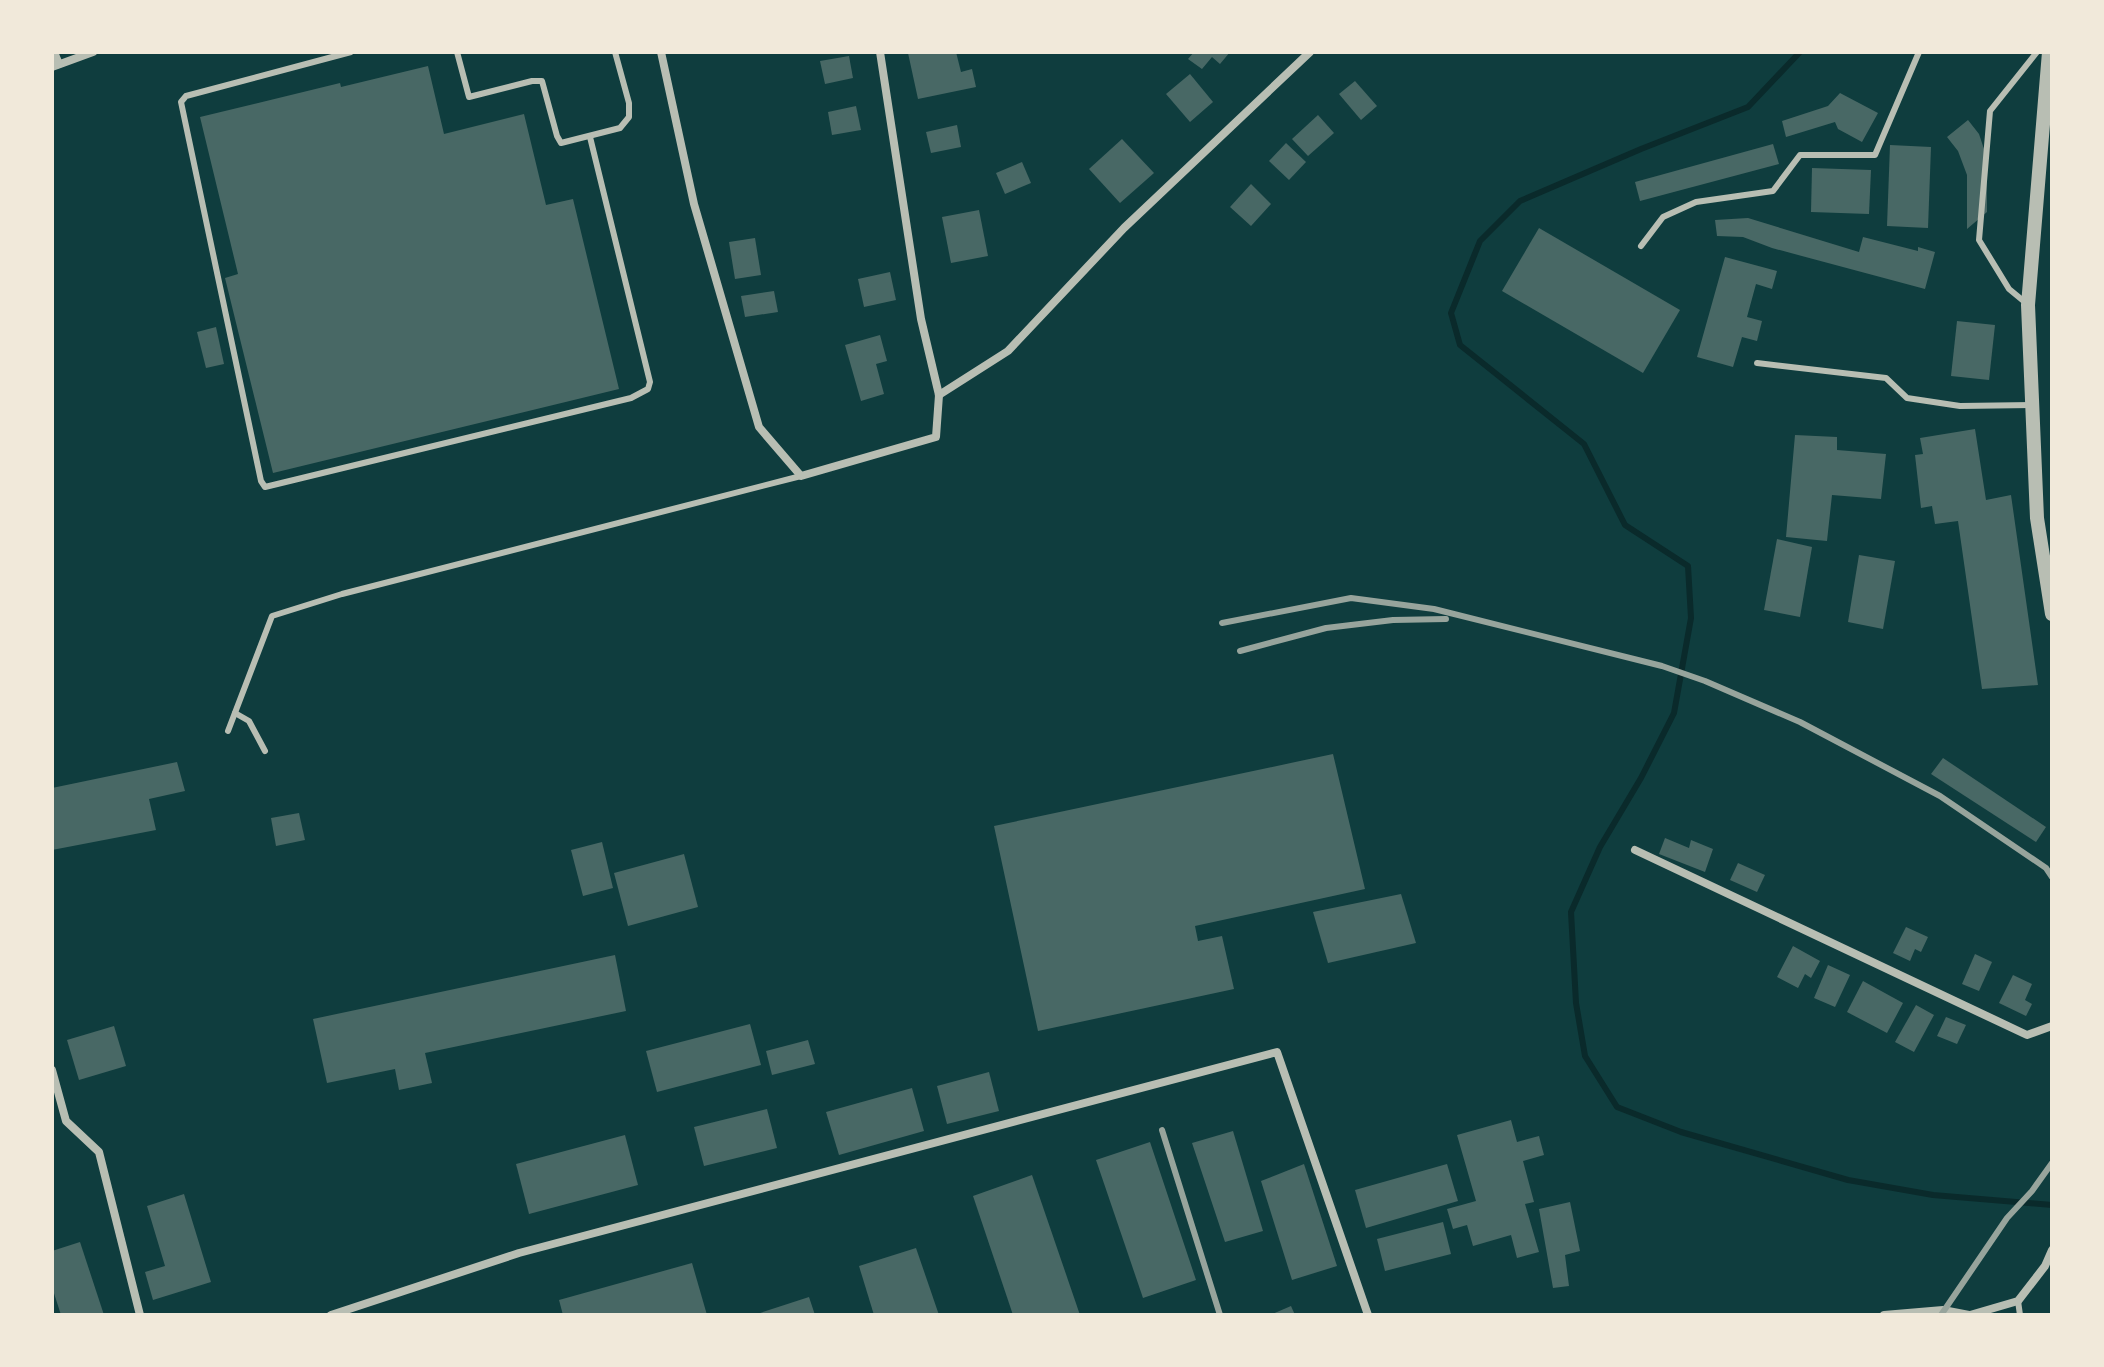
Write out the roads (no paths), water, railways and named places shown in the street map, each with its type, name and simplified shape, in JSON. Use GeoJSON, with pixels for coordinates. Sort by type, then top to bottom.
{"type":"FeatureCollection","features":[{"type":"Feature","properties":{"kind":"street"},"geometry":{"type":"LineString","coordinates":[[54,52],[55,66],[93,52]]}},
{"type":"Feature","properties":{"kind":"street"},"geometry":{"type":"LineString","coordinates":[[661,52],[694,204],[759,427],[801,476],[936,437],[939,395],[921,319],[880,52]]}},
{"type":"Feature","properties":{"kind":"street"},"geometry":{"type":"LineString","coordinates":[[939,395],[1008,351],[1124,228],[1310,52]]}},
{"type":"Feature","properties":{"kind":"street"},"geometry":{"type":"LineString","coordinates":[[2049,52],[2028,305],[2037,518],[2052,614]]}},
{"type":"Feature","properties":{"kind":"street"},"geometry":{"type":"LineString","coordinates":[[1635,850],[2027,1035],[2052,1026]]}},
{"type":"Feature","properties":{"kind":"street"},"geometry":{"type":"LineString","coordinates":[[331,1315],[519,1253],[1277,1052],[1368,1315]]}},
{"type":"Feature","properties":{"kind":"street"},"geometry":{"type":"LineString","coordinates":[[52,1070],[66,1121],[99,1152],[140,1315]]}},
{"type":"Feature","properties":{"kind":"street"},"geometry":{"type":"LineString","coordinates":[[1884,1315],[1943,1310],[1970,1315],[2018,1301],[2045,1266],[2052,1250]]}},
{"type":"Feature","properties":{"kind":"lane"},"geometry":{"type":"LineString","coordinates":[[351,52],[186,96],[181,102],[261,481],[265,487],[631,398],[648,389],[650,382],[590,137]]}},
{"type":"Feature","properties":{"kind":"lane"},"geometry":{"type":"LineString","coordinates":[[457,52],[469,97],[539,80],[544,85],[559,142],[620,128],[629,117],[629,103],[615,52]]}},
{"type":"Feature","properties":{"kind":"lane"},"geometry":{"type":"LineString","coordinates":[[1641,246],[1663,217],[1696,202],[1773,191],[1800,155],[1875,155],[1919,52]]}},
{"type":"Feature","properties":{"kind":"lane"},"geometry":{"type":"LineString","coordinates":[[2028,305],[2009,289],[1979,240],[1990,111],[2037,52]]}},
{"type":"Feature","properties":{"kind":"lane"},"geometry":{"type":"LineString","coordinates":[[1757,363],[1886,378],[1907,398],[1947,404],[2032,405]]}},
{"type":"Feature","properties":{"kind":"lane"},"geometry":{"type":"LineString","coordinates":[[228,731],[272,616],[342,594],[801,476]]}},
{"type":"Feature","properties":{"kind":"lane"},"geometry":{"type":"LineString","coordinates":[[235,713],[249,721],[265,751]]}},
{"type":"Feature","properties":{"kind":"lane"},"geometry":{"type":"LineString","coordinates":[[2018,1301],[2020,1315]]}},
{"type":"Feature","properties":{"kind":"waterway"},"geometry":{"type":"LineString","coordinates":[[1800,52],[1748,107],[1520,201],[1480,241],[1451,313],[1460,345],[1584,444],[1625,525],[1688,566],[1691,618],[1674,713],[1641,778],[1600,847],[1571,912],[1576,1003],[1585,1056],[1617,1107],[1681,1132],[1848,1180],[1933,1195],[2052,1205]]}},
{"type":"Feature","properties":{"kind":"railway"},"geometry":{"type":"LineString","coordinates":[[1222,623],[1351,598],[1434,609],[1662,666],[1800,722],[1940,796],[2046,868],[2052,877]]}},
{"type":"Feature","properties":{"kind":"railway"},"geometry":{"type":"LineString","coordinates":[[1240,651],[1326,628],[1393,620],[1446,619]]}},
{"type":"Feature","properties":{"kind":"railway"},"geometry":{"type":"LineString","coordinates":[[1162,1130],[1220,1315]]}},
{"type":"Feature","properties":{"kind":"railway"},"geometry":{"type":"LineString","coordinates":[[1941,1315],[2007,1218],[2052,1163]]}}]}
